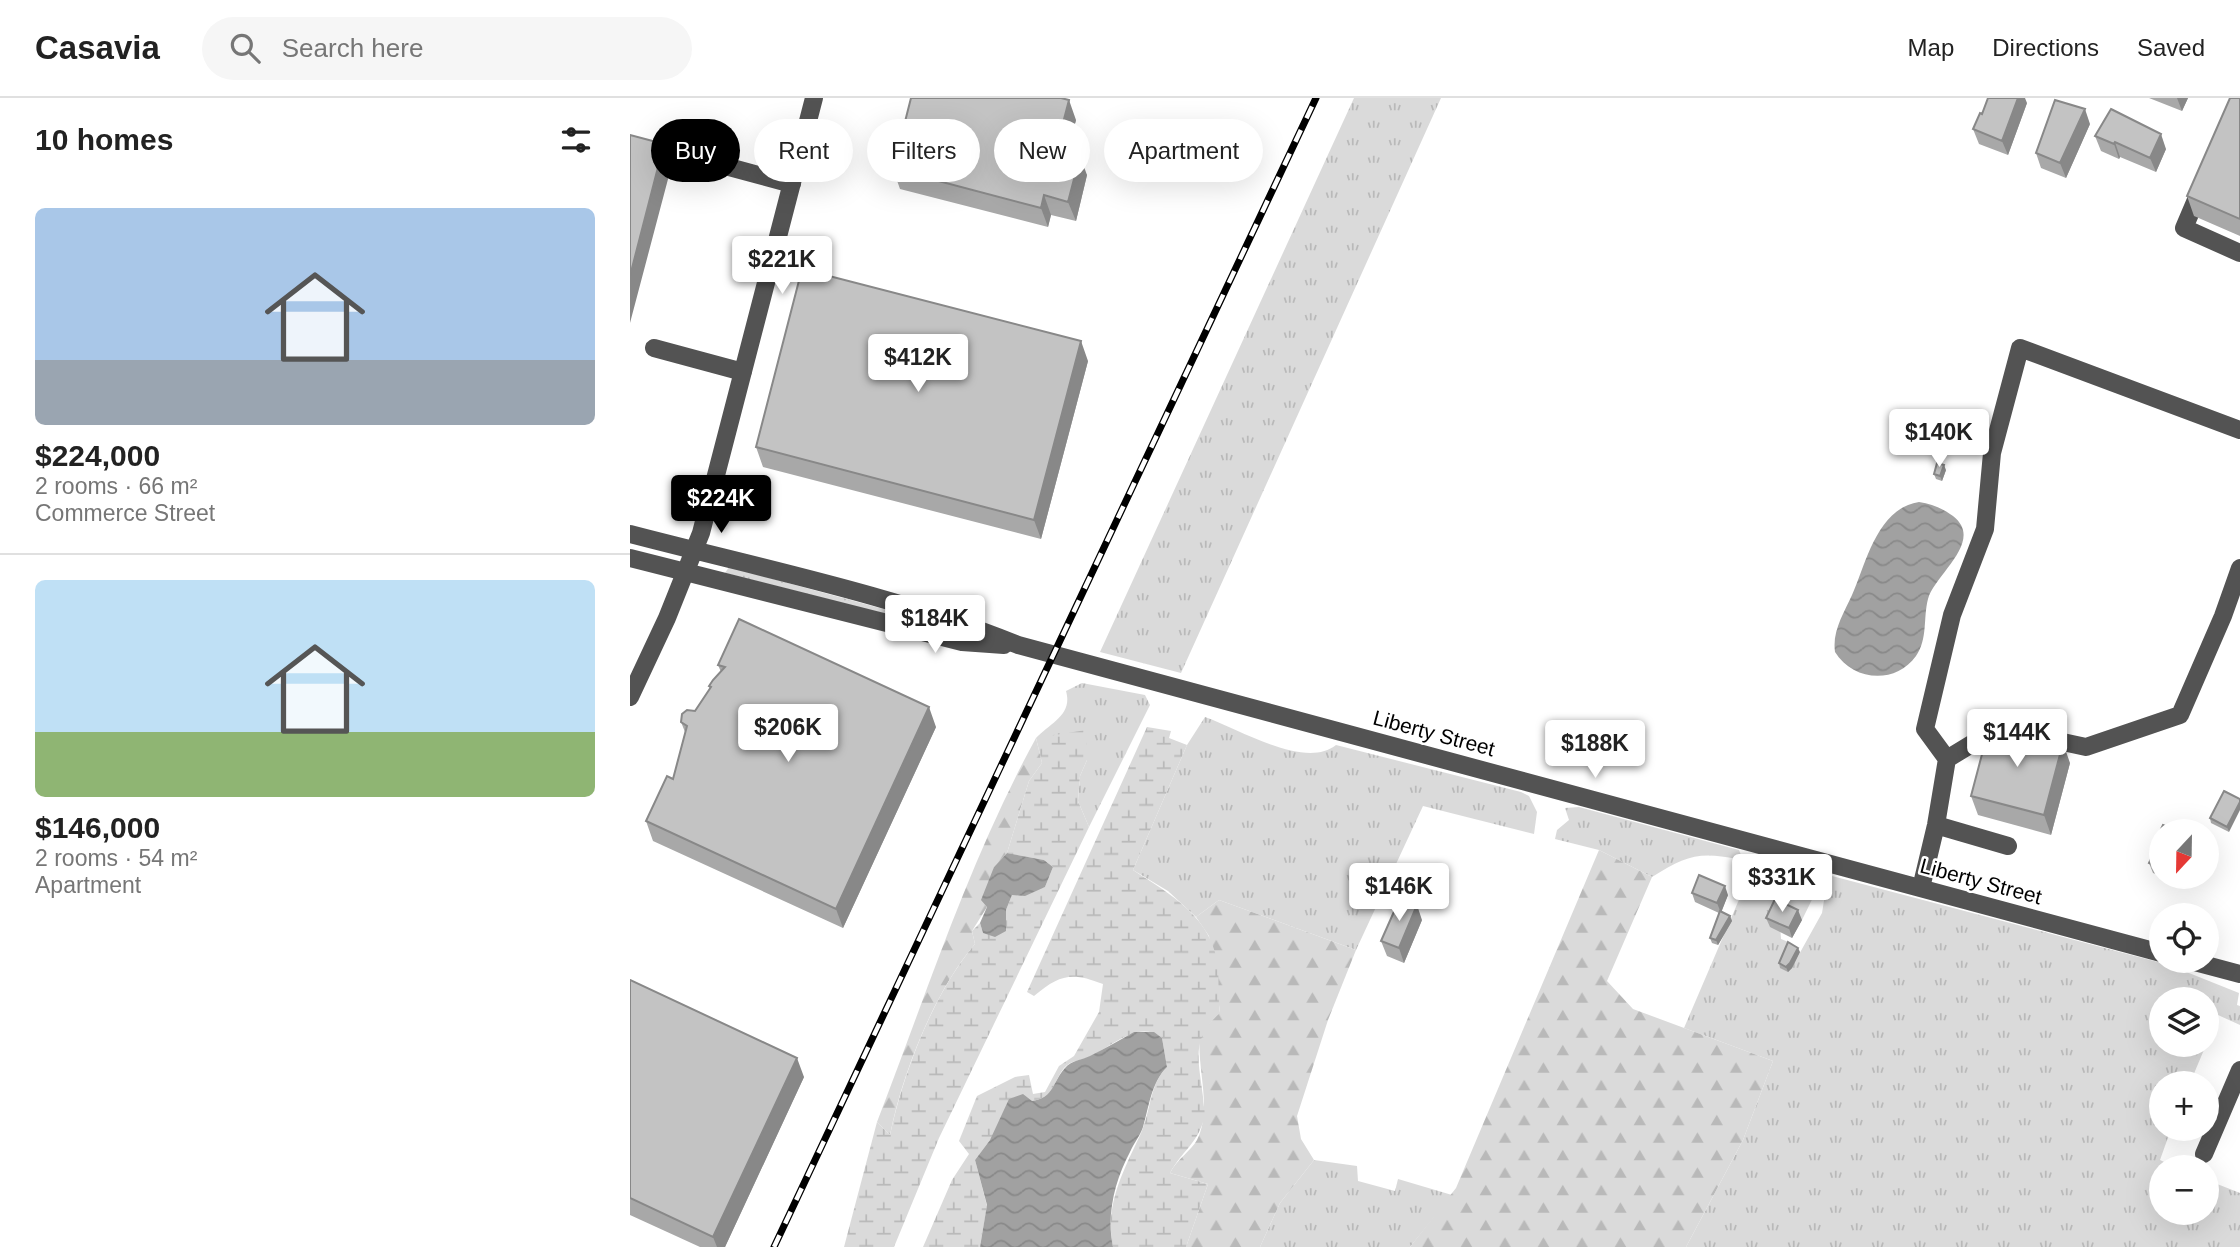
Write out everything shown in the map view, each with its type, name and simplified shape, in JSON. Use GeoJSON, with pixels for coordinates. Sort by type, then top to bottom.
{"type":"FeatureCollection","features":[{"type":"Feature","properties":{"kind":"street"},"geometry":{"type":"LineString","coordinates":[[630,697],[701,534],[814,98]]}},
{"type":"Feature","properties":{"kind":"street"},"geometry":{"type":"LineString","coordinates":[[740,170],[792,184]]}},
{"type":"Feature","properties":{"kind":"street"},"geometry":{"type":"LineString","coordinates":[[2209,170],[2184,228],[2240,253]]}},
{"type":"Feature","properties":{"kind":"street"},"geometry":{"type":"LineString","coordinates":[[654,348],[743,372]]}},
{"type":"Feature","properties":{"kind":"street"},"geometry":{"type":"LineString","coordinates":[[1921,888],[1936,825],[1947,760],[1925,729],[1952,615],[1985,529],[1992,453],[2020,348],[2240,430]]}},
{"type":"Feature","properties":{"kind":"street","name":"Liberty Street"},"geometry":{"type":"LineString","coordinates":[[630,534],[865,594],[965,624],[1018,645],[2149,950]]}},
{"type":"Feature","properties":{"kind":"street","name":"Liberty Street"},"geometry":{"type":"LineString","coordinates":[[630,558],[962,642],[1018,645]]}},
{"type":"Feature","properties":{"kind":"street"},"geometry":{"type":"LineString","coordinates":[[1947,760],[1998,728],[2085,747],[2179,715],[2223,616],[2240,568]]}},
{"type":"Feature","properties":{"kind":"street"},"geometry":{"type":"LineString","coordinates":[[1936,825],[2008,846]]}},
{"type":"Feature","properties":{"kind":"street"},"geometry":{"type":"LineString","coordinates":[[2219,968],[2240,974]]}},
{"type":"Feature","properties":{"kind":"street"},"geometry":{"type":"LineString","coordinates":[[2204,1154],[2239,1073]]}},
{"type":"Feature","properties":{"kind":"green space"},"geometry":{"type":"Polygon","coordinates":[[[1354,98],[1441,98],[1181,673],[1100,652],[1354,98]]]}},
{"type":"Feature","properties":{"kind":"green space"},"geometry":{"type":"Polygon","coordinates":[[[729,567],[968,632],[968,635],[725,573],[729,567]]]}},
{"type":"Feature","properties":{"kind":"green space"},"geometry":{"type":"Polygon","coordinates":[[[1082,683],[1145,695],[1150,705],[1089,827],[1078,801],[1080,776],[1087,760],[1036,738],[1063,712],[1067,699],[1066,691],[1082,683]]]}},
{"type":"Feature","properties":{"kind":"green space"},"geometry":{"type":"Polygon","coordinates":[[[1205,717],[1253,738],[1290,750],[1307,753],[1323,751],[1336,745],[1521,792],[1529,796],[1537,812],[1534,834],[1423,806],[1356,950],[1219,900],[1196,917],[1168,891],[1133,870],[1187,745],[1205,717]]]}},
{"type":"Feature","properties":{"kind":"green space"},"geometry":{"type":"Polygon","coordinates":[[[1147,727],[1171,731],[1169,738],[1187,745],[1133,870],[1176,899],[1199,922],[1215,951],[1218,969],[1220,1013],[1204,1032],[1199,1051],[1204,1119],[1197,1135],[1170,1173],[1208,1184],[1186,1247],[1113,1247],[1111,1217],[1117,1188],[1144,1125],[1157,1082],[1167,1067],[1162,1038],[1144,1032],[1134,1033],[1089,1057],[1067,1065],[1045,1097],[1032,1101],[990,1140],[975,1160],[987,1206],[980,1247],[923,1247],[952,1180],[969,1154],[959,1141],[977,1096],[1015,1077],[1029,1075],[1033,1094],[1045,1092],[1059,1066],[1074,1056],[1099,1012],[1103,984],[1092,980],[1067,977],[1051,983],[1034,996],[1027,992],[1147,727]]]}},
{"type":"Feature","properties":{"kind":"green space"},"geometry":{"type":"Polygon","coordinates":[[[1086,730],[1087,760],[1080,776],[1078,801],[1089,827],[939,1138],[894,1247],[844,1247],[877,1122],[890,1135],[903,1086],[922,1034],[946,985],[975,944],[972,931],[980,923],[983,933],[1006,910],[1012,895],[1045,887],[1053,867],[1044,860],[1007,853],[1029,781],[1042,763],[1036,738],[1086,730]]]}},
{"type":"Feature","properties":{"kind":"green space"},"geometry":{"type":"Polygon","coordinates":[[[1036,738],[1042,763],[1029,781],[1007,853],[994,867],[987,907],[972,931],[975,944],[960,963],[933,1009],[911,1060],[890,1135],[877,1122],[969,879],[1036,738]]]}},
{"type":"Feature","properties":{"kind":"green space"},"geometry":{"type":"Polygon","coordinates":[[[1579,807],[1739,850],[1741,855],[1737,859],[1712,855],[1693,857],[1652,877],[1599,850],[1555,839],[1557,830],[1569,820],[1565,808],[1579,807]]]}},
{"type":"Feature","properties":{"kind":"green space"},"geometry":{"type":"Polygon","coordinates":[[[1599,850],[1652,877],[1607,981],[1633,1009],[1773,1061],[1743,1140],[1686,1247],[1410,1247],[1456,1188],[1599,850]]]}},
{"type":"Feature","properties":{"kind":"green space"},"geometry":{"type":"Polygon","coordinates":[[[1763,856],[1817,869],[1823,877],[1802,920],[1779,909],[1781,939],[1791,943],[1792,967],[1822,913],[1826,888],[1832,876],[2149,960],[2149,973],[2189,973],[2239,993],[2237,1005],[2240,1006],[2240,1025],[2219,1015],[2219,987],[2149,987],[2149,1057],[2201,1057],[2195,1071],[2149,1071],[2149,1141],[2167,1141],[2162,1155],[2149,1155],[2149,1225],[2219,1225],[2219,1185],[2240,1193],[2240,1247],[1686,1247],[1743,1140],[1773,1061],[1684,1028],[1756,860],[1763,856]]]}},
{"type":"Feature","properties":{"kind":"green space"},"geometry":{"type":"Polygon","coordinates":[[[1219,900],[1356,950],[1328,1020],[1297,1116],[1301,1139],[1314,1160],[1280,1203],[1260,1247],[1186,1247],[1208,1184],[1170,1173],[1197,1140],[1202,1128],[1204,1101],[1200,1033],[1220,1012],[1209,936],[1196,917],[1219,900]]]}},
{"type":"Feature","properties":{"kind":"green space"},"geometry":{"type":"Polygon","coordinates":[[[1314,1160],[1357,1166],[1358,1181],[1395,1191],[1398,1179],[1452,1195],[1410,1247],[1260,1247],[1280,1203],[1314,1160]]]}},
{"type":"Feature","properties":{"kind":"water"},"geometry":{"type":"Polygon","coordinates":[[[1919,502],[1937,507],[1953,516],[1961,526],[1964,536],[1961,547],[1932,589],[1928,599],[1924,636],[1916,656],[1897,672],[1874,676],[1863,674],[1843,662],[1835,652],[1837,629],[1868,554],[1883,526],[1905,506],[1919,502]]]}},
{"type":"Feature","properties":{"kind":"water"},"geometry":{"type":"Polygon","coordinates":[[[1007,853],[1044,860],[1053,867],[1045,887],[1025,896],[1012,895],[1006,910],[1006,931],[995,937],[983,933],[980,923],[987,907],[981,900],[994,867],[1007,853]]]}},
{"type":"Feature","properties":{"kind":"water"},"geometry":{"type":"Polygon","coordinates":[[[1134,1032],[1154,1032],[1162,1038],[1167,1067],[1154,1088],[1142,1130],[1116,1186],[1111,1210],[1113,1247],[980,1247],[987,1205],[975,1160],[990,1140],[1009,1099],[1023,1094],[1032,1101],[1045,1096],[1068,1065],[1134,1032]]]}},
{"type":"Feature","properties":{"kind":"building"},"geometry":{"type":"Polygon","coordinates":[[[911,98],[1069,100],[1064,119],[994,119],[994,182],[1073,182],[1068,202],[1044,195],[1041,208],[942,182],[980,182],[980,119],[906,119],[911,98]]]}},
{"type":"Feature","properties":{"kind":"building"},"geometry":{"type":"Polygon","coordinates":[[[1988,98],[2018,98],[2002,141],[1973,129],[1988,98]]]}},
{"type":"Feature","properties":{"kind":"building"},"geometry":{"type":"Polygon","coordinates":[[[2230,98],[2240,98],[2240,219],[2187,196],[2230,98]]]}},
{"type":"Feature","properties":{"kind":"building"},"geometry":{"type":"Polygon","coordinates":[[[2055,100],[2085,109],[2060,163],[2036,153],[2055,100]]]}},
{"type":"Feature","properties":{"kind":"building"},"geometry":{"type":"Polygon","coordinates":[[[2111,109],[2161,134],[2150,158],[2095,136],[2111,109]]]}},
{"type":"Feature","properties":{"kind":"building"},"geometry":{"type":"Polygon","coordinates":[[[630,135],[651,141],[651,182],[654,182],[630,276],[630,135]]]}},
{"type":"Feature","properties":{"kind":"building"},"geometry":{"type":"Polygon","coordinates":[[[802,269],[1081,341],[1034,520],[756,447],[802,269]]]}},
{"type":"Feature","properties":{"kind":"building"},"geometry":{"type":"Polygon","coordinates":[[[1937,463],[1944,465],[1940,476],[1934,474],[1937,463]]]}},
{"type":"Feature","properties":{"kind":"building"},"geometry":{"type":"Polygon","coordinates":[[[739,619],[929,707],[836,909],[646,821],[667,776],[673,779],[687,726],[681,722],[682,714],[687,710],[695,711],[713,680],[725,667],[718,665],[739,619]]]}},
{"type":"Feature","properties":{"kind":"building"},"geometry":{"type":"Polygon","coordinates":[[[1990,724],[2063,743],[2044,815],[1971,796],[1990,724]]]}},
{"type":"Feature","properties":{"kind":"building"},"geometry":{"type":"Polygon","coordinates":[[[2224,791],[2240,799],[2227,827],[2219,823],[2219,819],[2210,818],[2224,791]]]}},
{"type":"Feature","properties":{"kind":"building"},"geometry":{"type":"Polygon","coordinates":[[[1699,875],[1725,886],[1717,903],[1692,893],[1699,875]]]}},
{"type":"Feature","properties":{"kind":"building"},"geometry":{"type":"Polygon","coordinates":[[[1400,898],[1417,905],[1399,948],[1381,941],[1400,898]]]}},
{"type":"Feature","properties":{"kind":"building"},"geometry":{"type":"Polygon","coordinates":[[[1775,899],[1798,910],[1789,928],[1766,918],[1775,899]]]}},
{"type":"Feature","properties":{"kind":"building"},"geometry":{"type":"Polygon","coordinates":[[[1720,911],[1730,916],[1716,940],[1710,938],[1720,911]]]}},
{"type":"Feature","properties":{"kind":"building"},"geometry":{"type":"Polygon","coordinates":[[[1788,942],[1798,948],[1786,967],[1779,963],[1788,942]]]}},
{"type":"Feature","properties":{"kind":"building"},"geometry":{"type":"Polygon","coordinates":[[[630,980],[797,1058],[713,1237],[630,1198],[630,980]]]}},
{"type":"Feature","properties":{"kind":"railway"},"geometry":{"type":"LineString","coordinates":[[774,1247],[1316,98]]}}]}
